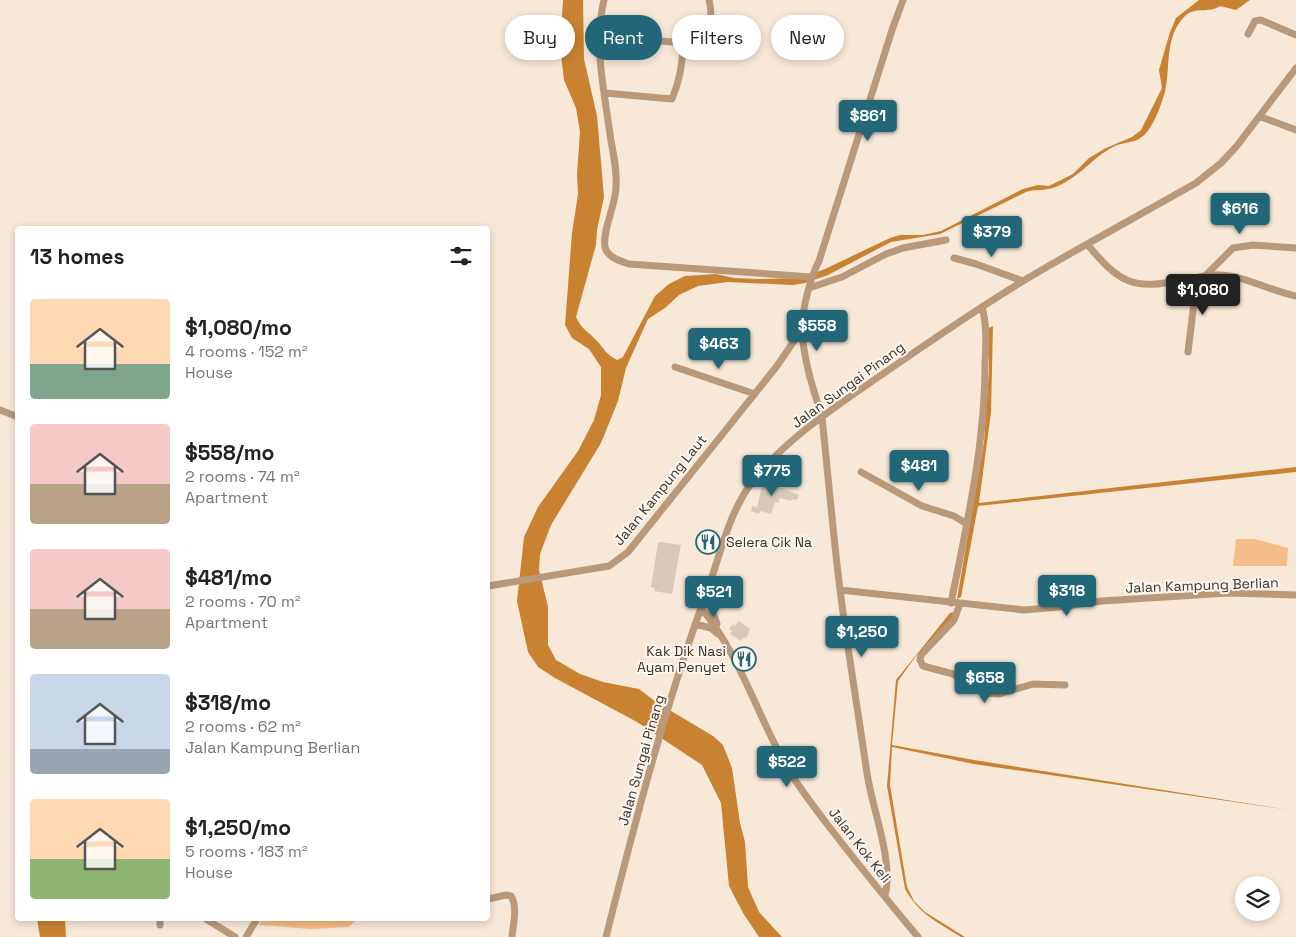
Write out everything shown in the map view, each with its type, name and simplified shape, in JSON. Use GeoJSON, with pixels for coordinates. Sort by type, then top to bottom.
{"type":"FeatureCollection","features":[{"type":"Feature","properties":{"kind":"street"},"geometry":{"type":"LineString","coordinates":[[600,15],[604,0]]}},
{"type":"Feature","properties":{"kind":"street"},"geometry":{"type":"LineString","coordinates":[[709,0],[712,15]]}},
{"type":"Feature","properties":{"kind":"street"},"geometry":{"type":"LineString","coordinates":[[885,896],[887,885],[882,842],[868,780],[840,590],[822,417],[814,390],[802,329],[811,282],[903,0]]}},
{"type":"Feature","properties":{"kind":"street"},"geometry":{"type":"LineString","coordinates":[[1248,34],[1255,22],[1261,20],[1296,35]]}},
{"type":"Feature","properties":{"kind":"street"},"geometry":{"type":"LineString","coordinates":[[600,60],[616,175],[616,196],[605,240],[605,248],[610,255],[629,264],[811,282],[842,277],[886,254],[903,248],[946,240]]}},
{"type":"Feature","properties":{"kind":"street"},"geometry":{"type":"LineString","coordinates":[[604,93],[672,99],[679,81],[683,60]]}},
{"type":"Feature","properties":{"kind":"street","name":"Jalan Sungai Pinang"},"geometry":{"type":"LineString","coordinates":[[606,937],[672,695],[723,545],[746,492],[780,452],[822,417],[1023,281],[1196,183],[1221,164],[1261,117],[1296,68]]}},
{"type":"Feature","properties":{"kind":"street"},"geometry":{"type":"LineString","coordinates":[[1261,117],[1296,130]]}},
{"type":"Feature","properties":{"kind":"street"},"geometry":{"type":"LineString","coordinates":[[1087,244],[1112,271],[1137,285],[1162,284],[1217,275],[1232,277],[1296,296]]}},
{"type":"Feature","properties":{"kind":"street"},"geometry":{"type":"LineString","coordinates":[[1188,352],[1201,277],[1233,248],[1253,245],[1296,248]]}},
{"type":"Feature","properties":{"kind":"street"},"geometry":{"type":"LineString","coordinates":[[954,258],[1023,281]]}},
{"type":"Feature","properties":{"kind":"street"},"geometry":{"type":"LineString","coordinates":[[951,602],[967,524],[982,432],[986,375],[986,320],[982,307]]}},
{"type":"Feature","properties":{"kind":"street","name":"Jalan Kampung Laut"},"geometry":{"type":"LineString","coordinates":[[490,586],[609,566],[628,552],[777,366],[802,329]]}},
{"type":"Feature","properties":{"kind":"street"},"geometry":{"type":"LineString","coordinates":[[675,367],[755,394]]}},
{"type":"Feature","properties":{"kind":"street"},"geometry":{"type":"LineString","coordinates":[[0,410],[15,416]]}},
{"type":"Feature","properties":{"kind":"street"},"geometry":{"type":"LineString","coordinates":[[861,472],[922,506],[954,516],[967,524]]}},
{"type":"Feature","properties":{"kind":"street","name":"Jalan Kampung Berlian"},"geometry":{"type":"LineString","coordinates":[[840,590],[1024,610],[1059,608],[1102,601],[1228,593],[1296,594]]}},
{"type":"Feature","properties":{"kind":"street"},"geometry":{"type":"LineString","coordinates":[[706,594],[721,634]]}},
{"type":"Feature","properties":{"kind":"street"},"geometry":{"type":"LineString","coordinates":[[960,604],[954,620],[921,655],[920,660],[923,666],[953,674],[972,688],[988,693],[1003,693],[1033,684],[1064,685]]}},
{"type":"Feature","properties":{"kind":"street","name":"Jalan Kok Keli"},"geometry":{"type":"LineString","coordinates":[[701,608],[721,634],[784,763],[822,817],[918,937]]}},
{"type":"Feature","properties":{"kind":"street"},"geometry":{"type":"LineString","coordinates":[[695,624],[710,628],[721,634]]}},
{"type":"Feature","properties":{"kind":"street"},"geometry":{"type":"LineString","coordinates":[[490,899],[506,895],[512,896],[514,899],[512,937]]}},
{"type":"Feature","properties":{"kind":"street"},"geometry":{"type":"LineString","coordinates":[[209,921],[235,937]]}},
{"type":"Feature","properties":{"kind":"street"},"geometry":{"type":"LineString","coordinates":[[246,937],[256,921]]}},
{"type":"Feature","properties":{"kind":"shaded area"},"geometry":{"type":"Polygon","coordinates":[[[563,0],[583,0],[584,59],[597,116],[604,197],[596,245],[576,317],[583,328],[617,360],[623,357],[655,296],[669,284],[685,276],[716,274],[734,278],[802,278],[890,238],[900,235],[923,235],[941,231],[1023,189],[1038,185],[1049,186],[1073,174],[1089,158],[1106,148],[1132,137],[1141,130],[1162,88],[1159,70],[1176,18],[1199,0],[1250,0],[1236,10],[1220,6],[1211,10],[1194,11],[1185,16],[1178,24],[1171,42],[1165,92],[1149,129],[1139,139],[1119,144],[1109,149],[1064,183],[1043,190],[1026,192],[940,234],[891,242],[828,275],[805,283],[793,285],[728,282],[698,286],[679,295],[665,308],[648,319],[626,368],[618,401],[601,443],[551,525],[540,554],[539,570],[548,607],[548,645],[556,660],[580,674],[603,682],[639,689],[656,702],[713,736],[723,745],[732,768],[740,823],[745,842],[748,887],[759,912],[782,937],[759,937],[743,913],[729,886],[721,803],[702,765],[637,722],[538,667],[528,652],[517,601],[524,537],[538,507],[578,451],[594,420],[601,395],[601,367],[589,349],[572,338],[565,325],[572,233],[578,194],[577,174],[580,132],[576,108],[564,80],[562,60],[575,60],[575,15],[562,15],[563,0]]]}},
{"type":"Feature","properties":{"kind":"shaded area"},"geometry":{"type":"Polygon","coordinates":[[[993,326],[991,412],[979,503],[1296,467],[1296,472],[978,506],[961,597],[957,599],[984,442],[989,370],[989,328],[993,326]]]}},
{"type":"Feature","properties":{"kind":"shaded area"},"geometry":{"type":"Polygon","coordinates":[[[1236,539],[1255,539],[1288,548],[1287,566],[1233,566],[1236,539]]]}},
{"type":"Feature","properties":{"kind":"shaded area"},"geometry":{"type":"Polygon","coordinates":[[[954,612],[954,616],[916,656],[898,681],[892,745],[974,760],[1290,810],[974,764],[892,747],[890,785],[907,887],[914,901],[925,912],[965,937],[961,937],[936,922],[923,911],[911,898],[905,889],[887,786],[896,680],[950,613],[954,612]]]}},
{"type":"Feature","properties":{"kind":"shaded area"},"geometry":{"type":"Polygon","coordinates":[[[37,921],[65,921],[66,937],[40,937],[37,921]]]}},
{"type":"Feature","properties":{"kind":"shaded area"},"geometry":{"type":"Polygon","coordinates":[[[262,921],[355,921],[349,927],[311,929],[259,925],[262,921]]]}},
{"type":"Feature","properties":{"kind":"building"},"geometry":{"type":"Polygon","coordinates":[[[764,478],[770,479],[769,483],[799,495],[797,500],[792,499],[791,501],[780,498],[778,503],[775,502],[771,514],[760,511],[759,514],[751,511],[752,506],[757,507],[764,478]]]}},
{"type":"Feature","properties":{"kind":"building"},"geometry":{"type":"Polygon","coordinates":[[[658,543],[681,545],[672,594],[654,591],[655,588],[651,587],[658,543]]]}},
{"type":"Feature","properties":{"kind":"building"},"geometry":{"type":"Polygon","coordinates":[[[739,621],[750,629],[746,639],[744,637],[741,641],[730,634],[732,631],[729,629],[739,621]]]}},
{"type":"Feature","properties":{"kind":"place","name":"Selera Cik Na"},"geometry":{"type":"Point","coordinates":[708,542]}},
{"type":"Feature","properties":{"kind":"place","name":"Kak Dik Nasi Ayam Penyet"},"geometry":{"type":"Point","coordinates":[744,659]}}]}
